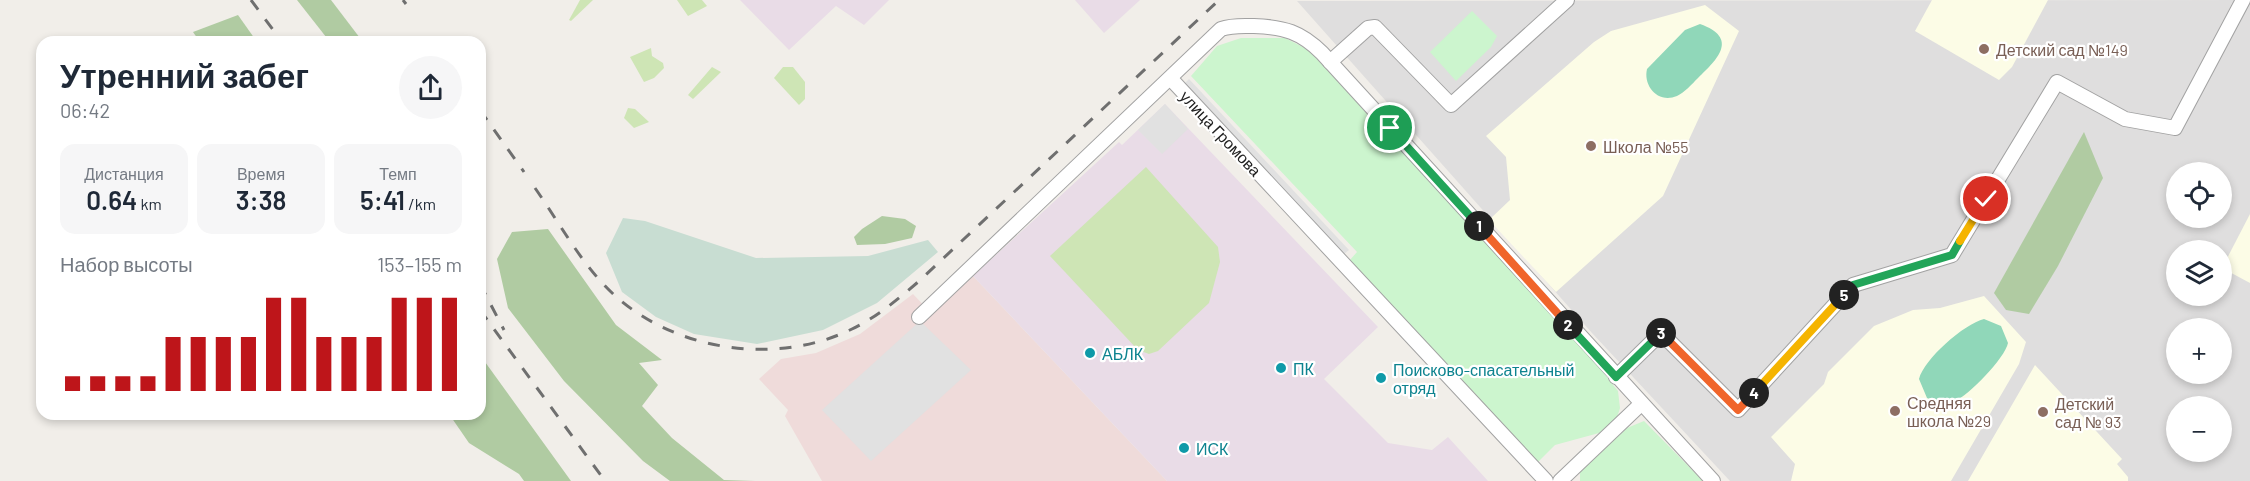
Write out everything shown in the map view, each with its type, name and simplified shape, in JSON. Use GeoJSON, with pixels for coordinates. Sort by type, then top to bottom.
{"type":"FeatureCollection","features":[{"type":"Feature","properties":{"kind":"street"},"geometry":{"type":"LineString","coordinates":[[1330,62],[1368,28],[1376,27],[1451,105],[1567,0]]}},
{"type":"Feature","properties":{"kind":"street"},"geometry":{"type":"LineString","coordinates":[[1616,377],[1661,333],[1738,410],[1853,285],[1952,255],[2056,81],[2125,119],[2175,128],[2243,0]]}},
{"type":"Feature","properties":{"kind":"street","name":"улица Громова"},"geometry":{"type":"LineString","coordinates":[[1546,481],[1171,79],[1221,29],[1228,26],[1281,27],[1292,30],[1312,43],[1713,481]]}},
{"type":"Feature","properties":{"kind":"street"},"geometry":{"type":"LineString","coordinates":[[919,317],[1171,79]]}},
{"type":"Feature","properties":{"kind":"street"},"geometry":{"type":"LineString","coordinates":[[1560,481],[1641,404]]}},
{"type":"Feature","properties":{"kind":"shaded area"},"geometry":{"type":"Polygon","coordinates":[[[740,0],[889,0],[864,25],[836,6],[789,50],[740,0]]]}},
{"type":"Feature","properties":{"kind":"shaded area"},"geometry":{"type":"Polygon","coordinates":[[[1075,0],[1140,0],[1104,33],[1075,0]]]}},
{"type":"Feature","properties":{"kind":"shaded area","name":"Детский сад №149"},"geometry":{"type":"Polygon","coordinates":[[[1932,0],[2048,0],[2012,67],[1999,80],[1915,31],[1932,0]]]}},
{"type":"Feature","properties":{"kind":"shaded area"},"geometry":{"type":"Polygon","coordinates":[[[2250,0],[2250,481],[1730,481],[1592,333],[1297,1],[2250,0]]]}},
{"type":"Feature","properties":{"kind":"shaded area","name":"Школа №55"},"geometry":{"type":"Polygon","coordinates":[[[1705,5],[1739,31],[1663,196],[1556,292],[1489,220],[1510,200],[1506,157],[1486,136],[1594,42],[1611,31],[1705,5]]]}},
{"type":"Feature","properties":{"kind":"shaded area"},"geometry":{"type":"Polygon","coordinates":[[[1189,79],[1349,250],[1344,254],[1184,84],[1189,79]]]}},
{"type":"Feature","properties":{"kind":"shaded area"},"geometry":{"type":"Polygon","coordinates":[[[1165,104],[1378,327],[1324,379],[1388,443],[1432,450],[1448,437],[1488,481],[1167,481],[973,276],[1119,142],[1122,145],[1165,104]]]}},
{"type":"Feature","properties":{"kind":"shaded area"},"geometry":{"type":"Polygon","coordinates":[[[1165,104],[1188,129],[1162,154],[1138,130],[1165,104]]]}},
{"type":"Feature","properties":{"kind":"shaded area"},"geometry":{"type":"Polygon","coordinates":[[[2250,214],[2250,283],[2232,273],[2232,249],[2250,214]]]}},
{"type":"Feature","properties":{"kind":"shaded area"},"geometry":{"type":"Polygon","coordinates":[[[623,218],[645,221],[756,258],[868,256],[928,240],[938,252],[877,303],[823,330],[757,344],[694,334],[656,317],[622,292],[606,253],[623,218]]]}},
{"type":"Feature","properties":{"kind":"shaded area"},"geometry":{"type":"Polygon","coordinates":[[[973,276],[1167,481],[822,481],[785,416],[788,410],[759,379],[781,359],[816,353],[860,334],[913,294],[932,314],[973,276]]]}},
{"type":"Feature","properties":{"kind":"shaded area","name":"Средняя школа №29"},"geometry":{"type":"Polygon","coordinates":[[[1984,296],[2026,342],[2019,364],[1951,481],[1791,481],[1795,464],[1771,437],[1824,384],[1828,372],[1874,326],[1913,310],[1940,308],[1984,296]]]}},
{"type":"Feature","properties":{"kind":"shaded area"},"geometry":{"type":"Polygon","coordinates":[[[920,321],[971,370],[871,461],[822,410],[920,321]]]}},
{"type":"Feature","properties":{"kind":"shaded area","name":"Детский сад № 93"},"geometry":{"type":"Polygon","coordinates":[[[2035,365],[2122,459],[2117,464],[2128,477],[2128,481],[1968,481],[2035,365]]]}},
{"type":"Feature","properties":{"kind":"green space"},"geometry":{"type":"Polygon","coordinates":[[[297,0],[331,0],[358,36],[325,36],[297,0]]]}},
{"type":"Feature","properties":{"kind":"green space"},"geometry":{"type":"Polygon","coordinates":[[[580,0],[593,0],[571,21],[569,20],[580,0]]]}},
{"type":"Feature","properties":{"kind":"green space"},"geometry":{"type":"Polygon","coordinates":[[[677,0],[702,0],[707,6],[688,16],[677,0]]]}},
{"type":"Feature","properties":{"kind":"green space"},"geometry":{"type":"Polygon","coordinates":[[[1472,11],[1497,36],[1491,47],[1456,81],[1430,52],[1472,11]]]}},
{"type":"Feature","properties":{"kind":"green space"},"geometry":{"type":"Polygon","coordinates":[[[238,15],[253,36],[196,36],[193,32],[238,15]]]}},
{"type":"Feature","properties":{"kind":"green space"},"geometry":{"type":"Polygon","coordinates":[[[1700,24],[1719,36],[1722,42],[1718,56],[1680,95],[1664,98],[1653,92],[1647,82],[1647,69],[1685,30],[1700,24]]]}},
{"type":"Feature","properties":{"kind":"green space"},"geometry":{"type":"Polygon","coordinates":[[[1241,38],[1285,38],[1309,50],[1585,350],[1618,391],[1620,408],[1616,421],[1599,433],[1555,445],[1538,462],[1349,261],[1357,252],[1191,76],[1217,46],[1241,38]]]}},
{"type":"Feature","properties":{"kind":"green space"},"geometry":{"type":"Polygon","coordinates":[[[651,48],[652,56],[663,63],[664,68],[654,78],[644,82],[630,57],[651,48]]]}},
{"type":"Feature","properties":{"kind":"green space"},"geometry":{"type":"Polygon","coordinates":[[[712,67],[721,72],[693,99],[688,95],[712,67]]]}},
{"type":"Feature","properties":{"kind":"green space"},"geometry":{"type":"Polygon","coordinates":[[[783,67],[793,67],[805,82],[805,99],[799,105],[774,78],[783,67]]]}},
{"type":"Feature","properties":{"kind":"green space"},"geometry":{"type":"Polygon","coordinates":[[[628,108],[635,109],[649,122],[634,128],[624,118],[628,108]]]}},
{"type":"Feature","properties":{"kind":"green space"},"geometry":{"type":"Polygon","coordinates":[[[2084,132],[2103,178],[2058,266],[2029,314],[2006,310],[1994,293],[2084,132]]]}},
{"type":"Feature","properties":{"kind":"green space"},"geometry":{"type":"Polygon","coordinates":[[[1146,167],[1218,247],[1220,262],[1209,303],[1158,351],[1149,354],[1138,350],[1050,256],[1146,167]]]}},
{"type":"Feature","properties":{"kind":"green space"},"geometry":{"type":"Polygon","coordinates":[[[882,216],[905,219],[916,226],[912,238],[885,244],[857,245],[854,237],[882,216]]]}},
{"type":"Feature","properties":{"kind":"green space"},"geometry":{"type":"Polygon","coordinates":[[[548,229],[616,325],[662,360],[639,363],[658,385],[642,406],[672,438],[724,480],[755,481],[670,481],[643,461],[564,381],[508,308],[497,259],[512,232],[548,229]]]}},
{"type":"Feature","properties":{"kind":"green space"},"geometry":{"type":"Polygon","coordinates":[[[1984,319],[2001,326],[2008,343],[2000,358],[1977,384],[1954,402],[1943,404],[1927,398],[1919,379],[1928,362],[1956,335],[1984,319]]]}},
{"type":"Feature","properties":{"kind":"green space"},"geometry":{"type":"Polygon","coordinates":[[[486,363],[571,481],[524,481],[519,474],[469,443],[453,420],[486,420],[486,363]]]}},
{"type":"Feature","properties":{"kind":"green space"},"geometry":{"type":"Polygon","coordinates":[[[1644,421],[1703,481],[1580,481],[1580,472],[1627,428],[1644,421]]]}},
{"type":"Feature","properties":{"kind":"railway"},"geometry":{"type":"LineString","coordinates":[[251,0],[278,36]]}},
{"type":"Feature","properties":{"kind":"railway"},"geometry":{"type":"LineString","coordinates":[[403,0],[406,4]]}},
{"type":"Feature","properties":{"kind":"railway"},"geometry":{"type":"LineString","coordinates":[[535,188],[574,247],[596,275],[620,300],[645,318],[672,332],[701,342],[732,348],[794,347],[824,340],[870,319],[918,282],[1219,0]]}},
{"type":"Feature","properties":{"kind":"railway"},"geometry":{"type":"LineString","coordinates":[[486,118],[524,172]]}},
{"type":"Feature","properties":{"kind":"railway"},"geometry":{"type":"LineString","coordinates":[[486,296],[504,330]]}},
{"type":"Feature","properties":{"kind":"railway"},"geometry":{"type":"LineString","coordinates":[[486,318],[605,481]]}},
{"type":"Feature","properties":{"kind":"place","name":"Детский сад №149"},"geometry":{"type":"Point","coordinates":[1984,49]}},
{"type":"Feature","properties":{"kind":"place","name":"Школа №55"},"geometry":{"type":"Point","coordinates":[1591,146]}},
{"type":"Feature","properties":{"kind":"place","name":"АБЛК"},"geometry":{"type":"Point","coordinates":[1090,353]}},
{"type":"Feature","properties":{"kind":"place","name":"ПК"},"geometry":{"type":"Point","coordinates":[1281,368]}},
{"type":"Feature","properties":{"kind":"place","name":"Поисково-спасательный отряд"},"geometry":{"type":"Point","coordinates":[1381,378]}},
{"type":"Feature","properties":{"kind":"place","name":"Средняя школа №29"},"geometry":{"type":"Point","coordinates":[1895,411]}},
{"type":"Feature","properties":{"kind":"place","name":"Детский сад № 93"},"geometry":{"type":"Point","coordinates":[2043,412]}},
{"type":"Feature","properties":{"kind":"place","name":"ИСК"},"geometry":{"type":"Point","coordinates":[1184,448]}},
{"type":"Feature","properties":{"kind":"route"},"geometry":{"type":"LineString","coordinates":[[1390,128],[1616,377],[1661,333],[1738,410],[1853,285],[1952,255],[1986,199]]}}]}
